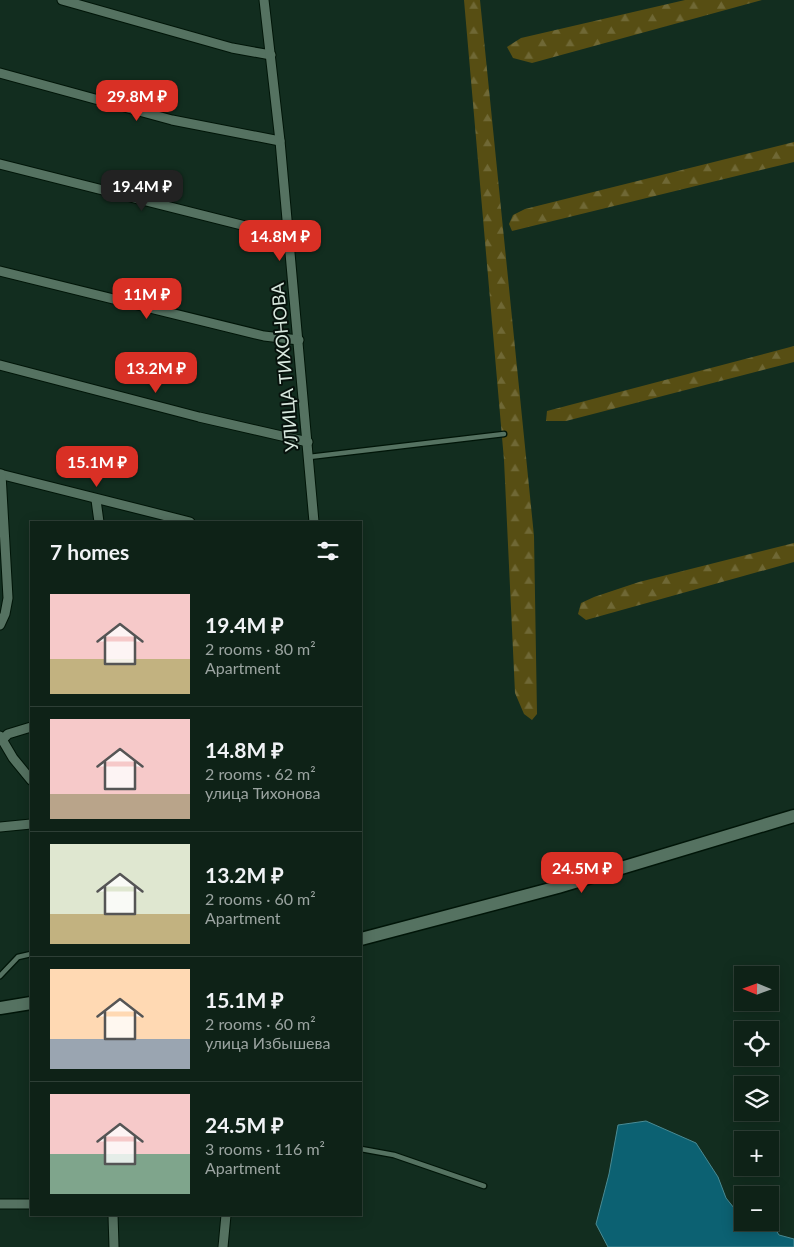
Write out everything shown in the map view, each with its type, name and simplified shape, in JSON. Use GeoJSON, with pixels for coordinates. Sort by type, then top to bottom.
{"type":"FeatureCollection","features":[{"type":"Feature","properties":{"kind":"main road"},"geometry":{"type":"LineString","coordinates":[[362,937],[558,887],[794,816]]}},
{"type":"Feature","properties":{"kind":"main road"},"geometry":{"type":"LineString","coordinates":[[0,1008],[30,1003]]}},
{"type":"Feature","properties":{"kind":"street"},"geometry":{"type":"LineString","coordinates":[[62,0],[232,48],[271,55]]}},
{"type":"Feature","properties":{"kind":"street","name":"УЛИЦА ТИХОНОВА"},"geometry":{"type":"LineString","coordinates":[[264,0],[280,141],[314,521]]}},
{"type":"Feature","properties":{"kind":"street"},"geometry":{"type":"LineString","coordinates":[[0,73],[172,120],[280,141]]}},
{"type":"Feature","properties":{"kind":"street"},"geometry":{"type":"LineString","coordinates":[[0,164],[289,237]]}},
{"type":"Feature","properties":{"kind":"street"},"geometry":{"type":"LineString","coordinates":[[0,271],[264,336],[299,340]]}},
{"type":"Feature","properties":{"kind":"street"},"geometry":{"type":"LineString","coordinates":[[0,365],[199,417],[308,442]]}},
{"type":"Feature","properties":{"kind":"street"},"geometry":{"type":"LineString","coordinates":[[0,625],[5,614],[8,598],[1,474],[96,500],[185,521]]}},
{"type":"Feature","properties":{"kind":"street"},"geometry":{"type":"LineString","coordinates":[[96,500],[99,521]]}},
{"type":"Feature","properties":{"kind":"street"},"geometry":{"type":"LineString","coordinates":[[30,728],[8,734],[1,738],[13,758],[30,779]]}},
{"type":"Feature","properties":{"kind":"street"},"geometry":{"type":"LineString","coordinates":[[0,827],[30,824]]}},
{"type":"Feature","properties":{"kind":"street"},"geometry":{"type":"LineString","coordinates":[[0,1204],[30,1204]]}},
{"type":"Feature","properties":{"kind":"street"},"geometry":{"type":"LineString","coordinates":[[113,1216],[114,1247]]}},
{"type":"Feature","properties":{"kind":"street"},"geometry":{"type":"LineString","coordinates":[[223,1247],[226,1216]]}},
{"type":"Feature","properties":{"kind":"lane"},"geometry":{"type":"LineString","coordinates":[[309,458],[504,434]]}},
{"type":"Feature","properties":{"kind":"lane"},"geometry":{"type":"LineString","coordinates":[[0,976],[18,957],[30,954]]}},
{"type":"Feature","properties":{"kind":"lane"},"geometry":{"type":"LineString","coordinates":[[362,1149],[394,1155],[484,1186]]}},
{"type":"Feature","properties":{"kind":"green space"},"geometry":{"type":"Polygon","coordinates":[[[464,0],[480,0],[534,536],[537,714],[532,720],[524,714],[515,693],[504,460],[464,0]]]}},
{"type":"Feature","properties":{"kind":"green space"},"geometry":{"type":"Polygon","coordinates":[[[685,0],[762,0],[532,63],[513,58],[507,47],[521,38],[685,0]]]}},
{"type":"Feature","properties":{"kind":"green space"},"geometry":{"type":"Polygon","coordinates":[[[794,142],[794,162],[512,231],[509,224],[513,215],[525,209],[794,142]]]}},
{"type":"Feature","properties":{"kind":"green space"},"geometry":{"type":"Polygon","coordinates":[[[794,346],[794,362],[566,421],[546,421],[547,411],[794,346]]]}},
{"type":"Feature","properties":{"kind":"green space"},"geometry":{"type":"Polygon","coordinates":[[[794,543],[794,562],[586,620],[578,614],[581,603],[639,582],[794,543]]]}},
{"type":"Feature","properties":{"kind":"water"},"geometry":{"type":"Polygon","coordinates":[[[646,1121],[696,1143],[718,1177],[726,1198],[734,1208],[734,1231],[776,1231],[779,1235],[794,1239],[794,1247],[608,1247],[596,1224],[609,1174],[618,1125],[646,1121]]]}}]}
